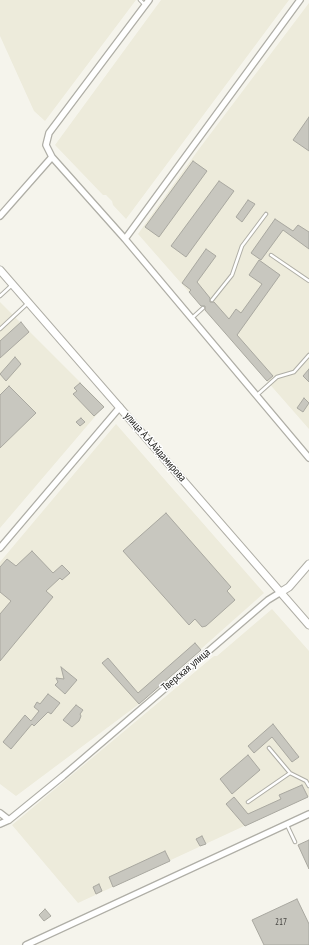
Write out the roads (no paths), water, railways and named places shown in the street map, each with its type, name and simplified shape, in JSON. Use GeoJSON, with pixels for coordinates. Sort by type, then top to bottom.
{"type":"FeatureCollection","features":[{"type":"Feature","properties":{"kind":"main road","name":"улица А.А.Айдамирова"},"geometry":{"type":"LineString","coordinates":[[0,270],[309,625]]}},
{"type":"Feature","properties":{"kind":"main road","name":"Тверская улица"},"geometry":{"type":"LineString","coordinates":[[281,592],[289,587],[309,564]]}},
{"type":"Feature","properties":{"kind":"street"},"geometry":{"type":"LineString","coordinates":[[149,0],[49,133],[46,145],[52,157],[125,239],[309,458]]}},
{"type":"Feature","properties":{"kind":"street"},"geometry":{"type":"LineString","coordinates":[[125,239],[297,1]]}},
{"type":"Feature","properties":{"kind":"street"},"geometry":{"type":"LineString","coordinates":[[0,216],[52,157]]}},
{"type":"Feature","properties":{"kind":"street"},"geometry":{"type":"LineString","coordinates":[[0,548],[120,407]]}},
{"type":"Feature","properties":{"kind":"street","name":"Тверская улица"},"geometry":{"type":"LineString","coordinates":[[0,824],[9,820],[63,776],[268,600],[281,592]]}},
{"type":"Feature","properties":{"kind":"street"},"geometry":{"type":"LineString","coordinates":[[0,813],[9,820]]}},
{"type":"Feature","properties":{"kind":"street"},"geometry":{"type":"LineString","coordinates":[[26,945],[309,814]]}},
{"type":"Feature","properties":{"kind":"lane"},"geometry":{"type":"LineString","coordinates":[[140,0],[145,5]]}},
{"type":"Feature","properties":{"kind":"lane"},"geometry":{"type":"LineString","coordinates":[[212,300],[232,275],[242,246],[266,214]]}},
{"type":"Feature","properties":{"kind":"lane"},"geometry":{"type":"LineString","coordinates":[[271,255],[309,281]]}},
{"type":"Feature","properties":{"kind":"lane"},"geometry":{"type":"LineString","coordinates":[[0,296],[12,284]]}},
{"type":"Feature","properties":{"kind":"lane"},"geometry":{"type":"LineString","coordinates":[[0,329],[28,302]]}},
{"type":"Feature","properties":{"kind":"lane"},"geometry":{"type":"LineString","coordinates":[[192,318],[203,308]]}},
{"type":"Feature","properties":{"kind":"lane"},"geometry":{"type":"LineString","coordinates":[[256,395],[277,377],[294,372],[309,355]]}},
{"type":"Feature","properties":{"kind":"lane"},"geometry":{"type":"LineString","coordinates":[[269,748],[290,773],[306,781],[309,786]]}},
{"type":"Feature","properties":{"kind":"lane"},"geometry":{"type":"LineString","coordinates":[[248,802],[290,773]]}},
{"type":"Feature","properties":{"kind":"lane"},"geometry":{"type":"LineString","coordinates":[[287,824],[295,842]]}}]}
